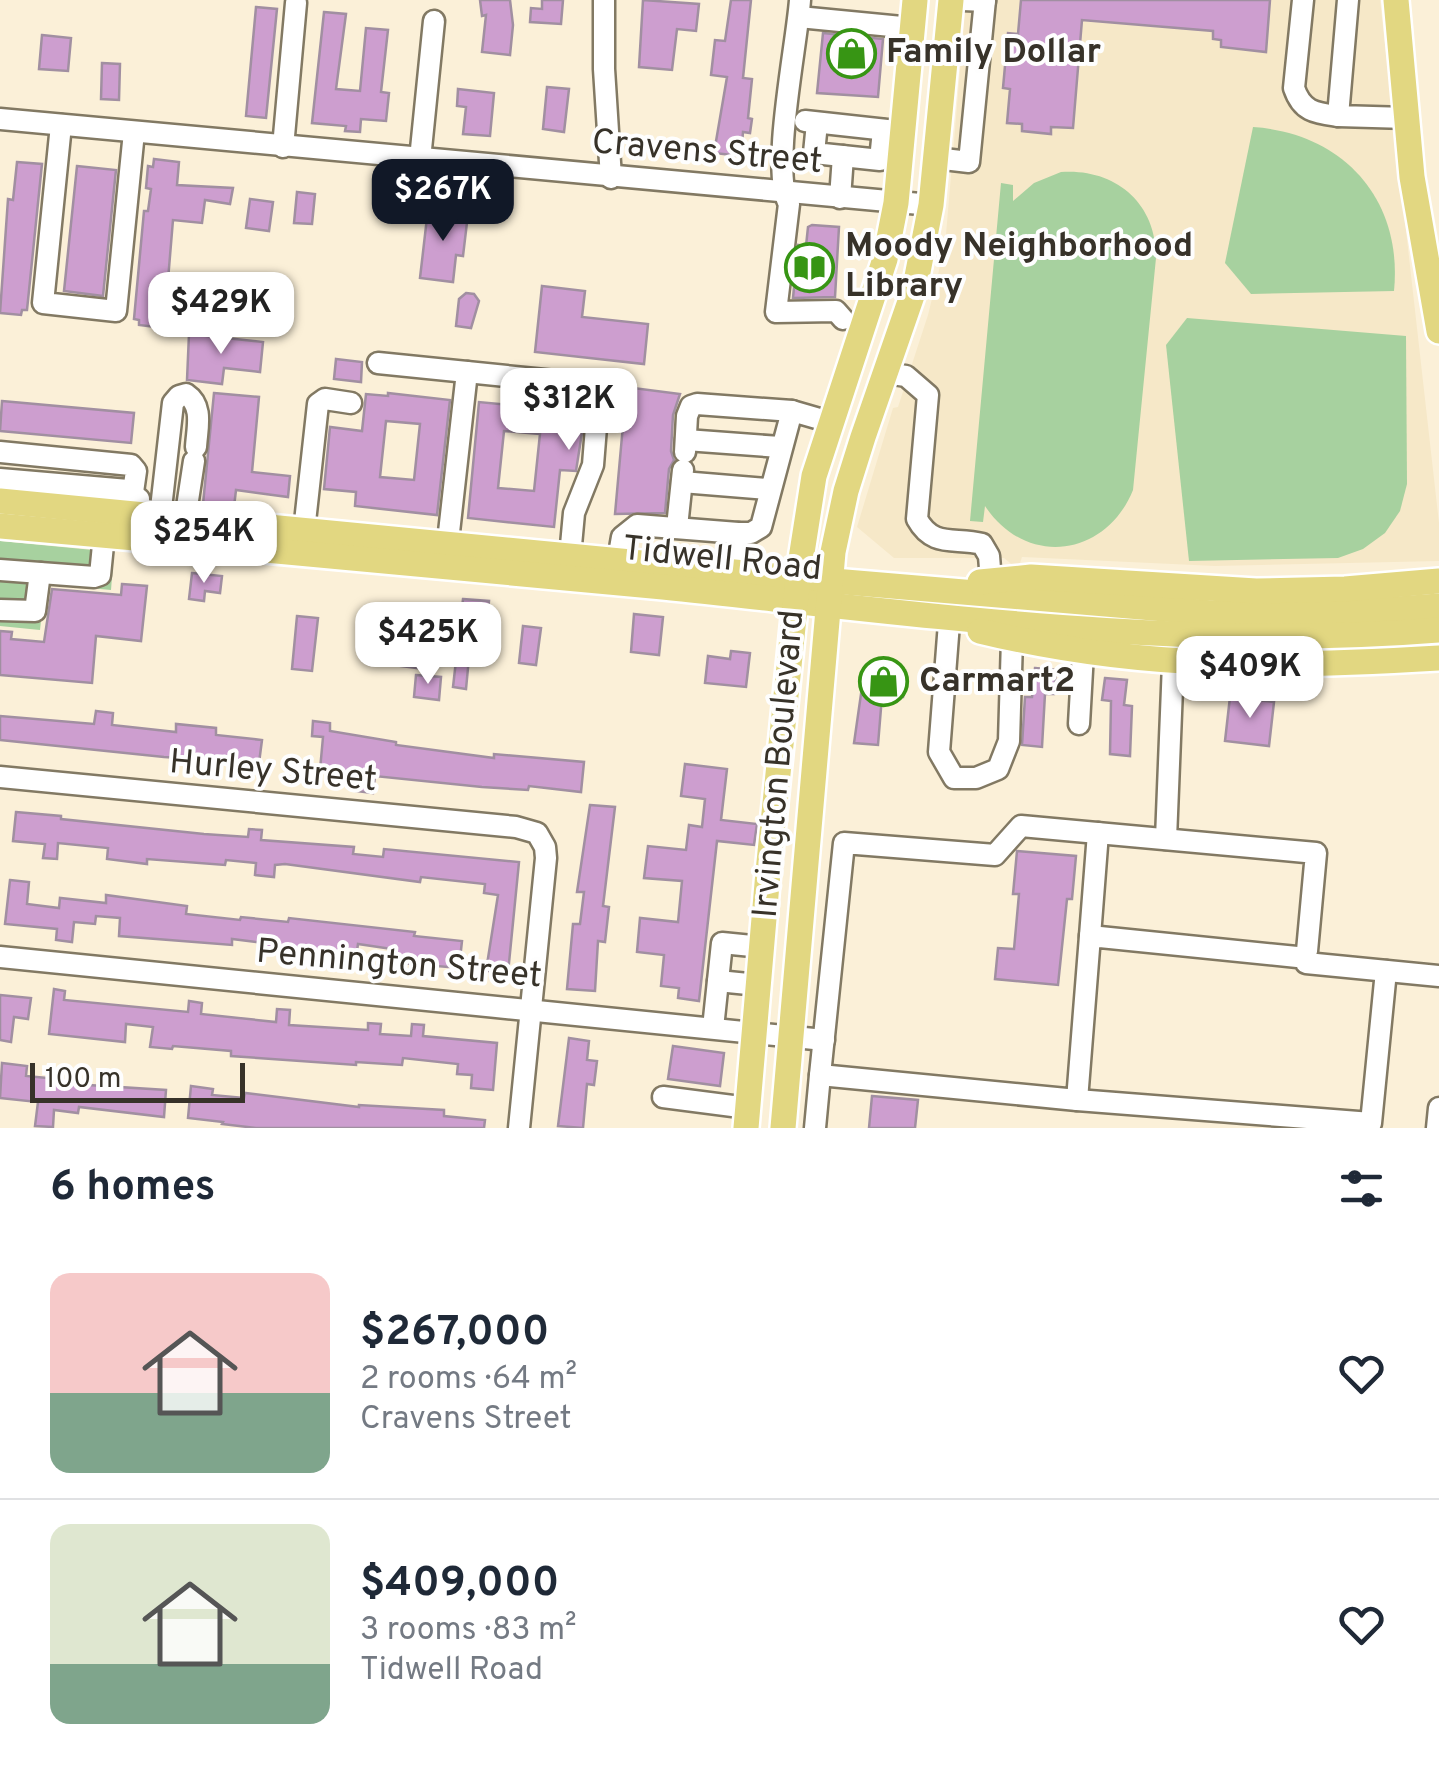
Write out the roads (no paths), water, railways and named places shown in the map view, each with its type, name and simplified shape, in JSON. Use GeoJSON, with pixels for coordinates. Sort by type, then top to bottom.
{"type":"FeatureCollection","features":[{"type":"Feature","properties":{"kind":"main road","name":"Irvington Boulevard"},"geometry":{"type":"LineString","coordinates":[[747,1118],[797,590],[814,476],[854,319],[886,259],[896,203],[893,131],[915,0]]}},
{"type":"Feature","properties":{"kind":"main road","name":"Irvington Boulevard"},"geometry":{"type":"LineString","coordinates":[[783,1128],[833,552],[846,491],[915,287],[931,205],[951,0]]}},
{"type":"Feature","properties":{"kind":"main road"},"geometry":{"type":"LineString","coordinates":[[1396,0],[1412,176],[1439,331]]}},
{"type":"Feature","properties":{"kind":"main road"},"geometry":{"type":"LineString","coordinates":[[885,373],[871,349],[882,308],[886,259]]}},
{"type":"Feature","properties":{"kind":"main road","name":"Tidwell Road"},"geometry":{"type":"LineString","coordinates":[[3,498],[58,496],[101,511],[447,555],[611,568],[830,594],[907,612],[1211,637],[1356,636],[1435,619]]}},
{"type":"Feature","properties":{"kind":"main road","name":"Tidwell Road"},"geometry":{"type":"LineString","coordinates":[[3,498],[304,530],[447,555],[570,556],[611,568],[735,572],[797,590]]}},
{"type":"Feature","properties":{"kind":"main road"},"geometry":{"type":"LineString","coordinates":[[922,589],[1031,577],[1256,591],[1345,589],[1435,619]]}},
{"type":"Feature","properties":{"kind":"main road","name":"Tidwell Road"},"geometry":{"type":"LineString","coordinates":[[830,594],[922,589],[1212,613],[1337,612],[1435,619]]}},
{"type":"Feature","properties":{"kind":"main road"},"geometry":{"type":"LineString","coordinates":[[907,612],[1083,653],[1173,663],[1353,663],[1435,619]]}},
{"type":"Feature","properties":{"kind":"main road"},"geometry":{"type":"LineString","coordinates":[[774,817],[811,819]]}},
{"type":"Feature","properties":{"kind":"street"},"geometry":{"type":"LineString","coordinates":[[604,0],[611,178]]}},
{"type":"Feature","properties":{"kind":"street"},"geometry":{"type":"LineString","coordinates":[[936,158],[969,162],[986,0],[964,0]]}},
{"type":"Feature","properties":{"kind":"street"},"geometry":{"type":"LineString","coordinates":[[1303,0],[1294,88],[1298,102],[1308,111],[1338,116],[1407,118]]}},
{"type":"Feature","properties":{"kind":"street"},"geometry":{"type":"LineString","coordinates":[[1338,116],[1348,0]]}},
{"type":"Feature","properties":{"kind":"street"},"geometry":{"type":"LineString","coordinates":[[283,146],[296,3]]}},
{"type":"Feature","properties":{"kind":"street"},"geometry":{"type":"LineString","coordinates":[[854,319],[836,311],[776,312],[789,204],[782,193],[799,8],[912,28]]}},
{"type":"Feature","properties":{"kind":"street"},"geometry":{"type":"LineString","coordinates":[[420,159],[434,21]]}},
{"type":"Feature","properties":{"kind":"street","name":"Cravens Street"},"geometry":{"type":"LineString","coordinates":[[0,119],[931,205]]}},
{"type":"Feature","properties":{"kind":"street"},"geometry":{"type":"LineString","coordinates":[[787,120],[817,123],[893,131],[880,160],[814,153],[817,123]]}},
{"type":"Feature","properties":{"kind":"street"},"geometry":{"type":"LineString","coordinates":[[61,125],[43,303],[116,311],[134,132]]}},
{"type":"Feature","properties":{"kind":"street"},"geometry":{"type":"LineString","coordinates":[[840,198],[843,156]]}},
{"type":"Feature","properties":{"kind":"street"},"geometry":{"type":"LineString","coordinates":[[378,363],[554,381]]}},
{"type":"Feature","properties":{"kind":"street"},"geometry":{"type":"LineString","coordinates":[[447,555],[467,372]]}},
{"type":"Feature","properties":{"kind":"street"},"geometry":{"type":"LineString","coordinates":[[885,373],[906,376],[928,395],[917,519],[925,534],[936,539],[982,544],[989,556],[990,581]]}},
{"type":"Feature","properties":{"kind":"street"},"geometry":{"type":"LineString","coordinates":[[186,394],[199,408],[195,454],[160,517],[173,403],[186,394]]}},
{"type":"Feature","properties":{"kind":"street"},"geometry":{"type":"LineString","coordinates":[[304,530],[318,404],[325,399],[351,403]]}},
{"type":"Feature","properties":{"kind":"street"},"geometry":{"type":"LineString","coordinates":[[676,527],[691,406],[792,410],[830,422]]}},
{"type":"Feature","properties":{"kind":"street"},"geometry":{"type":"LineString","coordinates":[[611,568],[622,537],[637,525],[751,533],[761,526],[792,410]]}},
{"type":"Feature","properties":{"kind":"street"},"geometry":{"type":"LineString","coordinates":[[570,556],[574,513],[593,465],[596,426]]}},
{"type":"Feature","properties":{"kind":"street"},"geometry":{"type":"LineString","coordinates":[[684,461],[780,448]]}},
{"type":"Feature","properties":{"kind":"street"},"geometry":{"type":"LineString","coordinates":[[0,452],[131,465],[160,517]]}},
{"type":"Feature","properties":{"kind":"street"},"geometry":{"type":"LineString","coordinates":[[58,496],[62,457]]}},
{"type":"Feature","properties":{"kind":"street"},"geometry":{"type":"LineString","coordinates":[[0,570],[100,575],[103,460]]}},
{"type":"Feature","properties":{"kind":"street"},"geometry":{"type":"LineString","coordinates":[[684,461],[768,489]]}},
{"type":"Feature","properties":{"kind":"street"},"geometry":{"type":"LineString","coordinates":[[735,572],[738,532]]}},
{"type":"Feature","properties":{"kind":"street"},"geometry":{"type":"LineString","coordinates":[[0,610],[35,611],[40,573]]}},
{"type":"Feature","properties":{"kind":"street"},"geometry":{"type":"LineString","coordinates":[[949,623],[940,752],[954,778],[976,778],[998,769],[1009,742],[1012,639]]}},
{"type":"Feature","properties":{"kind":"street"},"geometry":{"type":"LineString","coordinates":[[1079,724],[1083,653]]}},
{"type":"Feature","properties":{"kind":"street"},"geometry":{"type":"LineString","coordinates":[[1166,840],[1173,663]]}},
{"type":"Feature","properties":{"kind":"street","name":"Hurley Street"},"geometry":{"type":"LineString","coordinates":[[0,777],[527,828],[545,847],[546,858],[531,1010]]}},
{"type":"Feature","properties":{"kind":"street"},"geometry":{"type":"LineString","coordinates":[[815,1128],[844,843],[995,856],[1021,826],[1316,853],[1312,953],[1306,964],[1435,972]]}},
{"type":"Feature","properties":{"kind":"street"},"geometry":{"type":"LineString","coordinates":[[1076,1100],[1098,833]]}},
{"type":"Feature","properties":{"kind":"street"},"geometry":{"type":"LineString","coordinates":[[1090,936],[1312,953],[1435,972]]}},
{"type":"Feature","properties":{"kind":"street"},"geometry":{"type":"LineString","coordinates":[[714,1028],[722,943],[762,946]]}},
{"type":"Feature","properties":{"kind":"street","name":"Pennington Street"},"geometry":{"type":"LineString","coordinates":[[0,957],[824,1040]]}},
{"type":"Feature","properties":{"kind":"street"},"geometry":{"type":"LineString","coordinates":[[820,1074],[1076,1100],[1372,1123],[1386,971]]}},
{"type":"Feature","properties":{"kind":"street"},"geometry":{"type":"LineString","coordinates":[[718,982],[758,985]]}},
{"type":"Feature","properties":{"kind":"street"},"geometry":{"type":"LineString","coordinates":[[519,1128],[531,1010]]}},
{"type":"Feature","properties":{"kind":"street"},"geometry":{"type":"LineString","coordinates":[[663,1097],[747,1118]]}},
{"type":"Feature","properties":{"kind":"street"},"geometry":{"type":"LineString","coordinates":[[1437,1128],[1439,1108]]}},
{"type":"Feature","properties":{"kind":"place","name":"Family Dollar"},"geometry":{"type":"Point","coordinates":[851,53]}},
{"type":"Feature","properties":{"kind":"place","name":"Moody Neighborhood Library"},"geometry":{"type":"Point","coordinates":[810,267]}},
{"type":"Feature","properties":{"kind":"place","name":"Carmart2"},"geometry":{"type":"Point","coordinates":[884,682]}}]}
